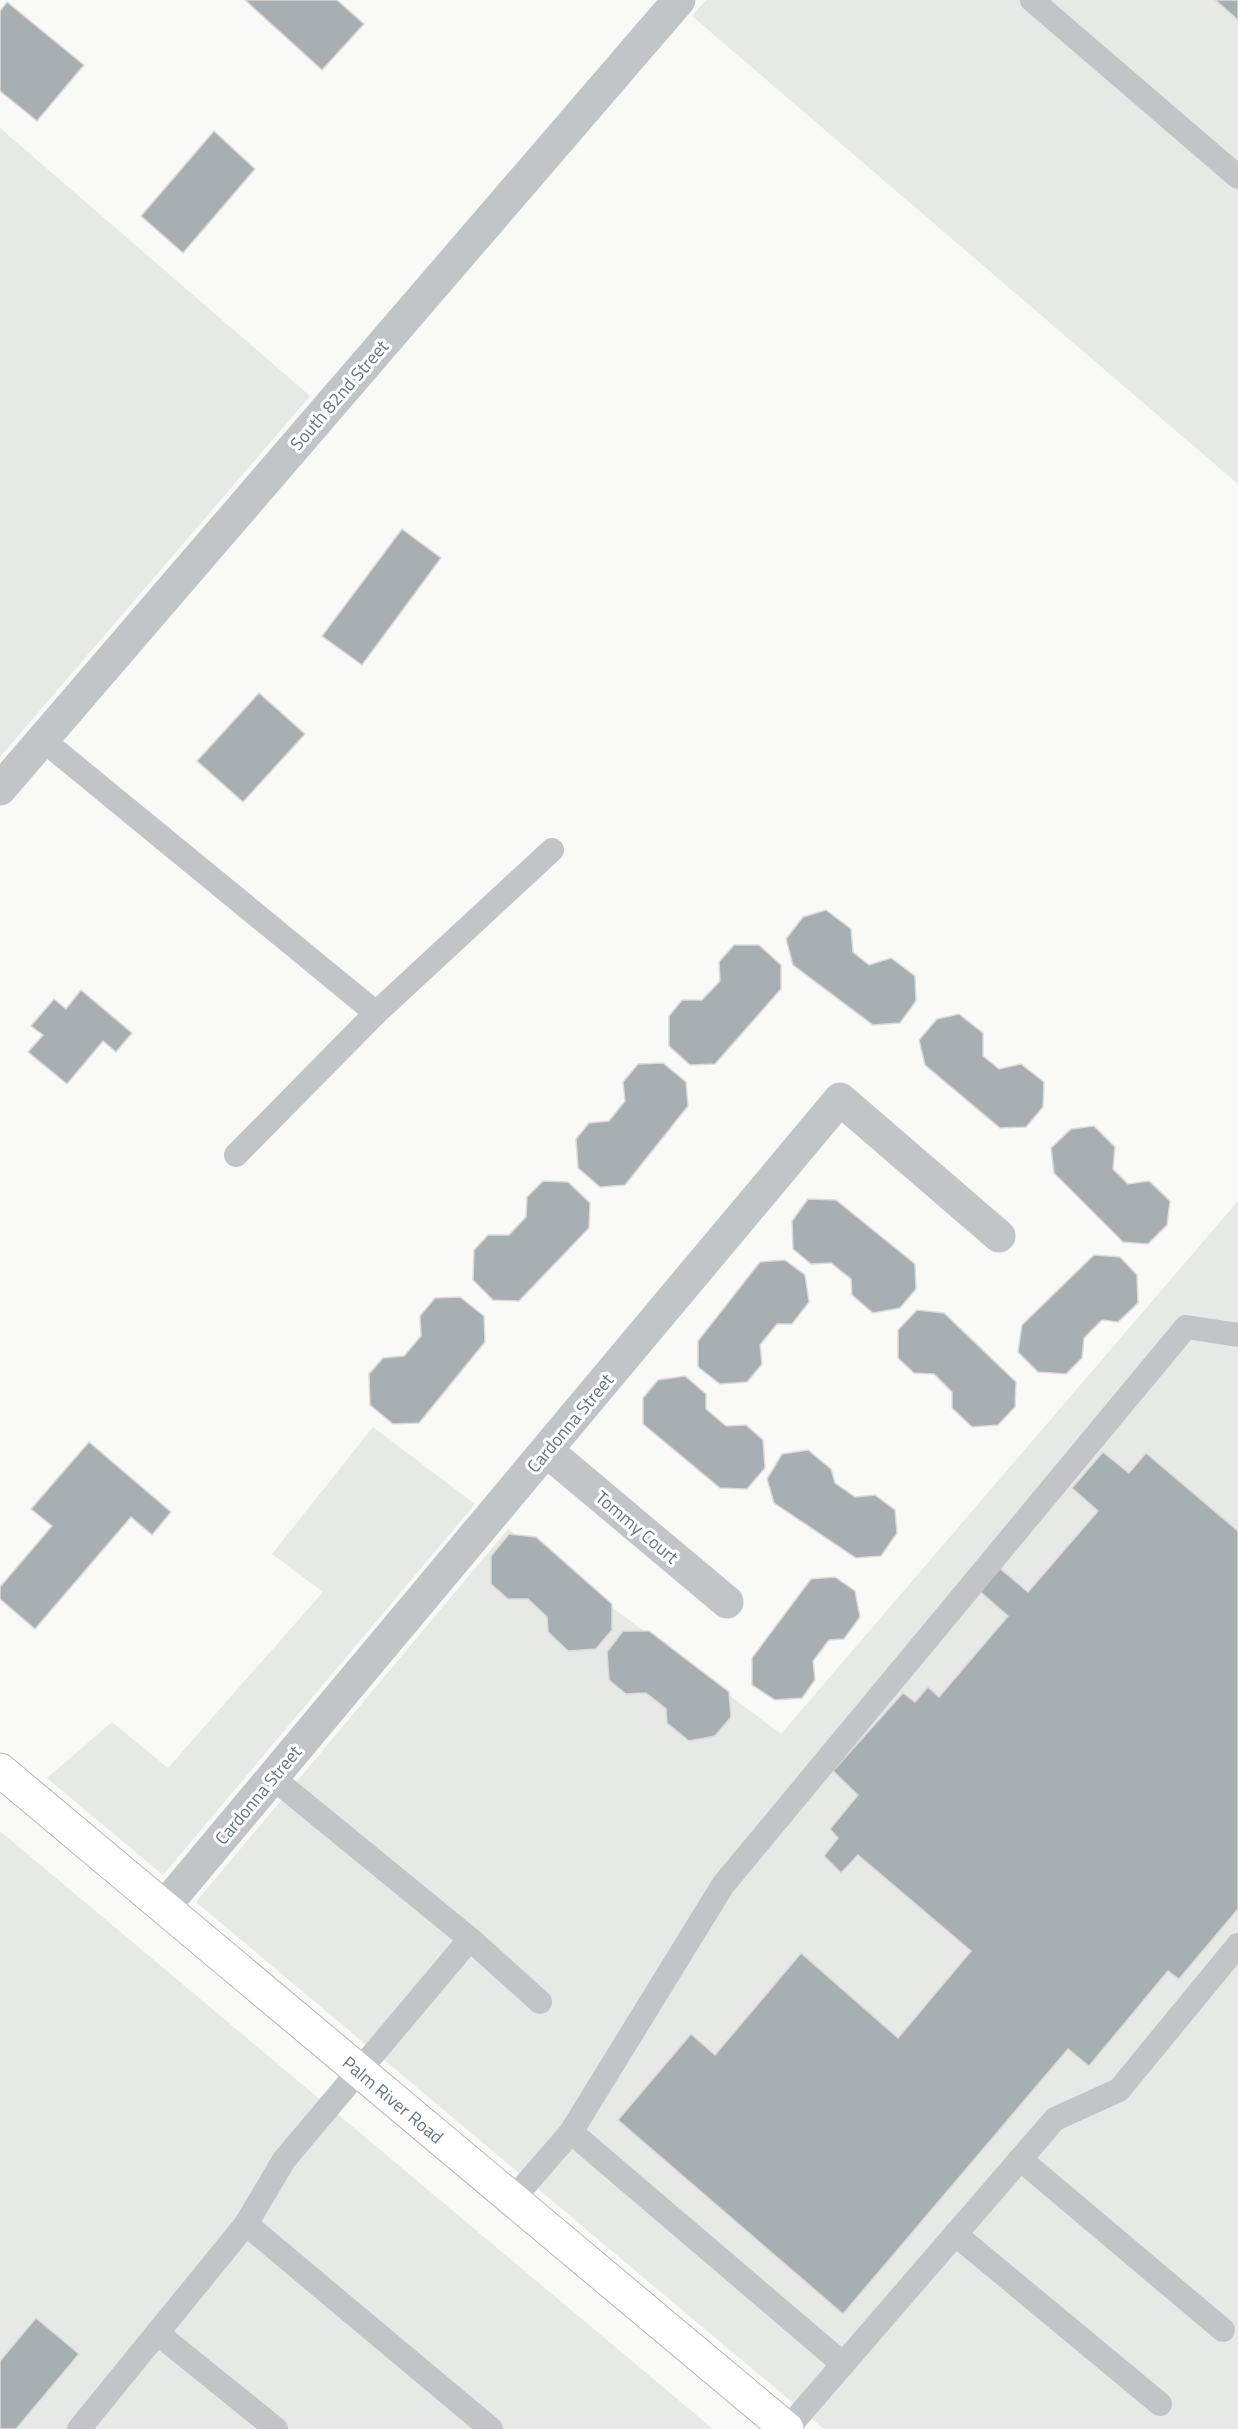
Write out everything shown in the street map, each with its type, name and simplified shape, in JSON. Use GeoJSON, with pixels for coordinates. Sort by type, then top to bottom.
{"type":"FeatureCollection","features":[{"type":"Feature","properties":{"kind":"street","name":"South 82nd Street"},"geometry":{"type":"LineString","coordinates":[[0,789],[679,0]]}},
{"type":"Feature","properties":{"kind":"street","name":"Cardonna Street"},"geometry":{"type":"LineString","coordinates":[[164,1907],[840,1099],[999,1236]]}},
{"type":"Feature","properties":{"kind":"street","name":"Tommy Court"},"geometry":{"type":"LineString","coordinates":[[547,1451],[727,1602]]}},
{"type":"Feature","properties":{"kind":"street","name":"Palm River Road"},"geometry":{"type":"LineString","coordinates":[[0,1770],[787,2429]]}},
{"type":"Feature","properties":{"kind":"lane"},"geometry":{"type":"LineString","coordinates":[[1032,0],[1238,177]]}},
{"type":"Feature","properties":{"kind":"lane"},"geometry":{"type":"LineString","coordinates":[[43,740],[376,1012]]}},
{"type":"Feature","properties":{"kind":"lane"},"geometry":{"type":"LineString","coordinates":[[236,1155],[376,1012],[552,850]]}},
{"type":"Feature","properties":{"kind":"lane"},"geometry":{"type":"LineString","coordinates":[[513,2199],[571,2132],[723,1885],[1186,1327],[1238,1335]]}},
{"type":"Feature","properties":{"kind":"lane"},"geometry":{"type":"LineString","coordinates":[[273,1778],[470,1939],[540,2002]]}},
{"type":"Feature","properties":{"kind":"lane"},"geometry":{"type":"LineString","coordinates":[[79,2429],[246,2224],[284,2160],[470,1939]]}},
{"type":"Feature","properties":{"kind":"lane"},"geometry":{"type":"LineString","coordinates":[[787,2429],[1055,2119],[1119,2090],[1238,1945]]}},
{"type":"Feature","properties":{"kind":"lane"},"geometry":{"type":"LineString","coordinates":[[571,2132],[843,2364]]}},
{"type":"Feature","properties":{"kind":"lane"},"geometry":{"type":"LineString","coordinates":[[1020,2159],[1223,2330]]}},
{"type":"Feature","properties":{"kind":"lane"},"geometry":{"type":"LineString","coordinates":[[246,2224],[491,2429]]}},
{"type":"Feature","properties":{"kind":"lane"},"geometry":{"type":"LineString","coordinates":[[955,2234],[1160,2404]]}},
{"type":"Feature","properties":{"kind":"lane"},"geometry":{"type":"LineString","coordinates":[[157,2333],[276,2429]]}},
{"type":"Feature","properties":{"kind":"shaded area"},"geometry":{"type":"Polygon","coordinates":[[[706,0],[1238,0],[1238,484],[692,16],[706,0]]]}},
{"type":"Feature","properties":{"kind":"shaded area"},"geometry":{"type":"Polygon","coordinates":[[[0,128],[310,396],[0,757],[0,128]]]}},
{"type":"Feature","properties":{"kind":"shaded area"},"geometry":{"type":"Polygon","coordinates":[[[1238,1201],[1238,2429],[824,2429],[196,1902],[508,1529],[781,1734],[1238,1201]]]}},
{"type":"Feature","properties":{"kind":"shaded area"},"geometry":{"type":"Polygon","coordinates":[[[373,1427],[475,1504],[163,1875],[47,1778],[112,1722],[168,1768],[323,1592],[272,1554],[373,1427]]]}},
{"type":"Feature","properties":{"kind":"shaded area"},"geometry":{"type":"Polygon","coordinates":[[[0,1831],[713,2429],[0,2429],[0,1831]]]}},
{"type":"Feature","properties":{"kind":"building"},"geometry":{"type":"Polygon","coordinates":[[[245,0],[337,0],[364,24],[322,70],[245,0]]]}},
{"type":"Feature","properties":{"kind":"building"},"geometry":{"type":"Polygon","coordinates":[[[1215,0],[1238,0],[1238,20],[1215,0]]]}},
{"type":"Feature","properties":{"kind":"building"},"geometry":{"type":"Polygon","coordinates":[[[7,2],[84,65],[37,121],[0,91],[0,11],[7,2]]]}},
{"type":"Feature","properties":{"kind":"building"},"geometry":{"type":"Polygon","coordinates":[[[214,131],[255,169],[183,253],[141,216],[214,131]]]}},
{"type":"Feature","properties":{"kind":"building"},"geometry":{"type":"Polygon","coordinates":[[[402,529],[441,558],[362,665],[322,636],[402,529]]]}},
{"type":"Feature","properties":{"kind":"building"},"geometry":{"type":"Polygon","coordinates":[[[259,693],[305,734],[243,802],[197,761],[259,693]]]}},
{"type":"Feature","properties":{"kind":"building"},"geometry":{"type":"Polygon","coordinates":[[[826,910],[851,929],[853,952],[869,965],[891,958],[915,976],[916,1001],[900,1023],[873,1025],[793,965],[786,939],[803,917],[826,910]]]}},
{"type":"Feature","properties":{"kind":"building"},"geometry":{"type":"Polygon","coordinates":[[[734,945],[759,945],[781,965],[781,989],[715,1064],[690,1065],[669,1046],[669,1016],[682,1000],[702,1000],[720,981],[719,962],[734,945]]]}},
{"type":"Feature","properties":{"kind":"building"},"geometry":{"type":"Polygon","coordinates":[[[81,990],[132,1033],[116,1052],[103,1041],[67,1084],[28,1052],[43,1035],[31,1026],[54,999],[66,1009],[81,990]]]}},
{"type":"Feature","properties":{"kind":"building"},"geometry":{"type":"Polygon","coordinates":[[[959,1014],[983,1033],[983,1056],[999,1069],[1021,1064],[1044,1082],[1043,1107],[1026,1127],[1000,1128],[925,1065],[919,1040],[937,1019],[959,1014]]]}},
{"type":"Feature","properties":{"kind":"building"},"geometry":{"type":"Polygon","coordinates":[[[663,1063],[686,1082],[688,1106],[625,1185],[600,1187],[578,1168],[576,1139],[589,1123],[609,1121],[625,1101],[623,1082],[638,1064],[663,1063]]]}},
{"type":"Feature","properties":{"kind":"building"},"geometry":{"type":"Polygon","coordinates":[[[1094,1126],[1115,1147],[1113,1169],[1128,1184],[1149,1181],[1170,1201],[1167,1225],[1148,1244],[1123,1242],[1054,1173],[1051,1148],[1071,1129],[1094,1126]]]}},
{"type":"Feature","properties":{"kind":"building"},"geometry":{"type":"Polygon","coordinates":[[[543,1181],[568,1182],[590,1203],[589,1228],[519,1301],[493,1300],[473,1280],[474,1250],[488,1235],[509,1235],[526,1217],[527,1197],[543,1181]]]}},
{"type":"Feature","properties":{"kind":"building"},"geometry":{"type":"Polygon","coordinates":[[[808,1199],[836,1200],[915,1264],[916,1289],[900,1308],[873,1313],[852,1295],[851,1279],[831,1263],[811,1264],[793,1249],[792,1221],[808,1199]]]}},
{"type":"Feature","properties":{"kind":"building"},"geometry":{"type":"Polygon","coordinates":[[[1094,1255],[1120,1257],[1137,1275],[1138,1303],[1118,1322],[1102,1320],[1084,1338],[1082,1358],[1066,1374],[1038,1372],[1018,1352],[1022,1325],[1094,1255]]]}},
{"type":"Feature","properties":{"kind":"building"},"geometry":{"type":"Polygon","coordinates":[[[785,1260],[805,1275],[809,1302],[792,1324],[777,1324],[760,1345],[762,1364],[747,1382],[720,1384],[698,1367],[698,1341],[760,1262],[785,1260]]]}},
{"type":"Feature","properties":{"kind":"building"},"geometry":{"type":"Polygon","coordinates":[[[460,1297],[484,1316],[485,1342],[419,1423],[393,1424],[370,1405],[369,1374],[383,1358],[404,1356],[421,1336],[420,1316],[435,1298],[460,1297]]]}},
{"type":"Feature","properties":{"kind":"building"},"geometry":{"type":"Polygon","coordinates":[[[917,1310],[944,1313],[1016,1382],[1015,1407],[998,1425],[972,1427],[952,1408],[952,1392],[934,1374],[914,1373],[898,1358],[898,1330],[917,1310]]]}},
{"type":"Feature","properties":{"kind":"building"},"geometry":{"type":"Polygon","coordinates":[[[685,1376],[706,1394],[706,1409],[726,1426],[746,1425],[763,1440],[765,1468],[747,1489],[720,1488],[643,1424],[643,1398],[658,1380],[685,1376]]]}},
{"type":"Feature","properties":{"kind":"building"},"geometry":{"type":"Polygon","coordinates":[[[89,1442],[171,1512],[152,1535],[131,1517],[35,1629],[0,1599],[0,1587],[52,1526],[31,1509],[89,1442]]]}},
{"type":"Feature","properties":{"kind":"building"},"geometry":{"type":"Polygon","coordinates":[[[808,1450],[831,1469],[835,1483],[855,1497],[875,1495],[895,1510],[897,1533],[881,1556],[856,1558],[774,1503],[767,1479],[782,1454],[808,1450]]]}},
{"type":"Feature","properties":{"kind":"building"},"geometry":{"type":"Polygon","coordinates":[[[1103,1452],[1129,1473],[1146,1453],[1238,1531],[1238,1909],[1179,1979],[1168,1971],[1089,2066],[1068,2049],[843,2314],[618,2120],[691,2034],[715,2055],[801,1953],[898,2038],[971,1951],[858,1855],[841,1873],[824,1856],[838,1838],[830,1829],[858,1795],[833,1771],[903,1693],[915,1702],[928,1687],[939,1697],[1008,1616],[976,1588],[996,1565],[1028,1592],[1098,1511],[1072,1488],[1103,1452]]]}},
{"type":"Feature","properties":{"kind":"building"},"geometry":{"type":"Polygon","coordinates":[[[509,1534],[536,1537],[612,1604],[612,1630],[596,1649],[568,1651],[548,1632],[547,1617],[528,1599],[508,1599],[491,1584],[491,1556],[509,1534]]]}},
{"type":"Feature","properties":{"kind":"building"},"geometry":{"type":"Polygon","coordinates":[[[835,1577],[855,1591],[860,1617],[844,1639],[829,1640],[813,1661],[815,1680],[802,1698],[775,1700],[752,1685],[752,1658],[811,1579],[835,1577]]]}},
{"type":"Feature","properties":{"kind":"building"},"geometry":{"type":"Polygon","coordinates":[[[623,1631],[649,1631],[729,1692],[731,1717],[715,1736],[689,1741],[667,1723],[666,1709],[646,1693],[626,1694],[609,1680],[607,1652],[623,1631]]]}},
{"type":"Feature","properties":{"kind":"building"},"geometry":{"type":"Polygon","coordinates":[[[36,2318],[79,2354],[16,2429],[0,2429],[0,2361],[36,2318]]]}}]}
